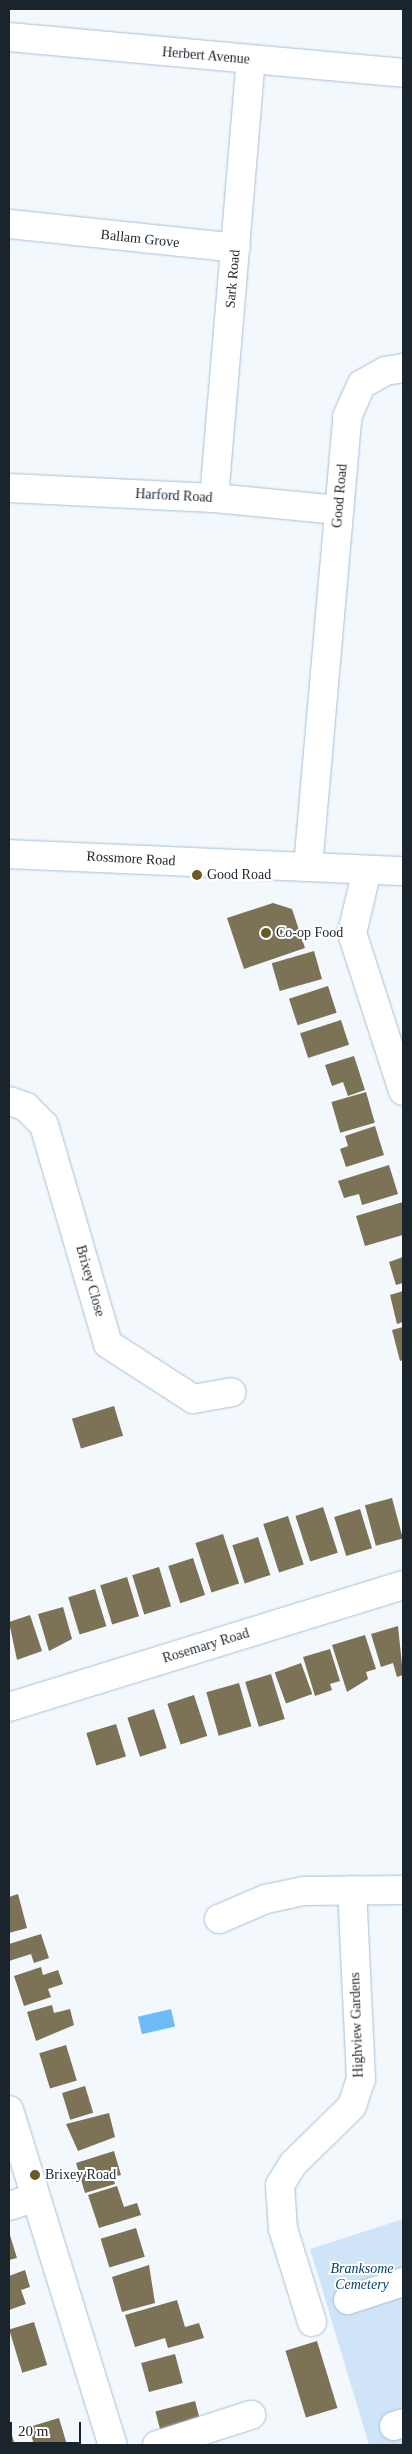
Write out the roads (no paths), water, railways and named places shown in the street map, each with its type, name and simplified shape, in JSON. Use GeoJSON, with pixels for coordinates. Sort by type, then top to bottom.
{"type":"FeatureCollection","features":[{"type":"Feature","properties":{"kind":"street","name":"Herbert Avenue"},"geometry":{"type":"LineString","coordinates":[[9,37],[251,61],[403,73]]}},
{"type":"Feature","properties":{"kind":"street","name":"Sark Road"},"geometry":{"type":"LineString","coordinates":[[214,498],[251,61]]}},
{"type":"Feature","properties":{"kind":"street","name":"Ballam Grove"},"geometry":{"type":"LineString","coordinates":[[9,224],[236,248]]}},
{"type":"Feature","properties":{"kind":"street","name":"Good Road"},"geometry":{"type":"LineString","coordinates":[[308,867],[338,510],[350,402],[374,375],[403,368]]}},
{"type":"Feature","properties":{"kind":"street","name":"Harford Road"},"geometry":{"type":"LineString","coordinates":[[9,488],[214,498],[338,510]]}},
{"type":"Feature","properties":{"kind":"street","name":"Rossmore Road"},"geometry":{"type":"LineString","coordinates":[[9,854],[403,871]]}},
{"type":"Feature","properties":{"kind":"street"},"geometry":{"type":"LineString","coordinates":[[367,870],[352,933],[403,1091]]}},
{"type":"Feature","properties":{"kind":"street","name":"Brixey Close"},"geometry":{"type":"LineString","coordinates":[[9,1101],[26,1107],[44,1125],[108,1344],[193,1400],[231,1392]]}},
{"type":"Feature","properties":{"kind":"street","name":"Rosemary Road"},"geometry":{"type":"LineString","coordinates":[[9,1707],[403,1585]]}},
{"type":"Feature","properties":{"kind":"street","name":"Highview Gardens"},"geometry":{"type":"LineString","coordinates":[[312,2322],[279,2207],[280,2186],[294,2163],[352,2106],[361,2079],[352,1890]]}},
{"type":"Feature","properties":{"kind":"street"},"geometry":{"type":"LineString","coordinates":[[219,1919],[266,1899],[304,1892],[403,1890]]}},
{"type":"Feature","properties":{"kind":"street"},"geometry":{"type":"LineString","coordinates":[[9,2110],[113,2445]]}},
{"type":"Feature","properties":{"kind":"street"},"geometry":{"type":"LineString","coordinates":[[9,2206],[36,2198]]}},
{"type":"Feature","properties":{"kind":"street"},"geometry":{"type":"LineString","coordinates":[[348,2300],[403,2282]]}},
{"type":"Feature","properties":{"kind":"street"},"geometry":{"type":"LineString","coordinates":[[157,2445],[251,2415]]}},
{"type":"Feature","properties":{"kind":"water"},"geometry":{"type":"Polygon","coordinates":[[[171,2009],[175,2027],[142,2034],[138,2017],[171,2009]]]}},
{"type":"Feature","properties":{"kind":"place","name":"Good Road"},"geometry":{"type":"Point","coordinates":[197,875]}},
{"type":"Feature","properties":{"kind":"place","name":"Co-op Food"},"geometry":{"type":"Point","coordinates":[266,933]}},
{"type":"Feature","properties":{"kind":"place","name":"Brixey Road"},"geometry":{"type":"Point","coordinates":[35,2175]}},
{"type":"Feature","properties":{"kind":"park label","name":"Branksome Cemetery"},"geometry":{"type":"Point","coordinates":[362,2278]}}]}
